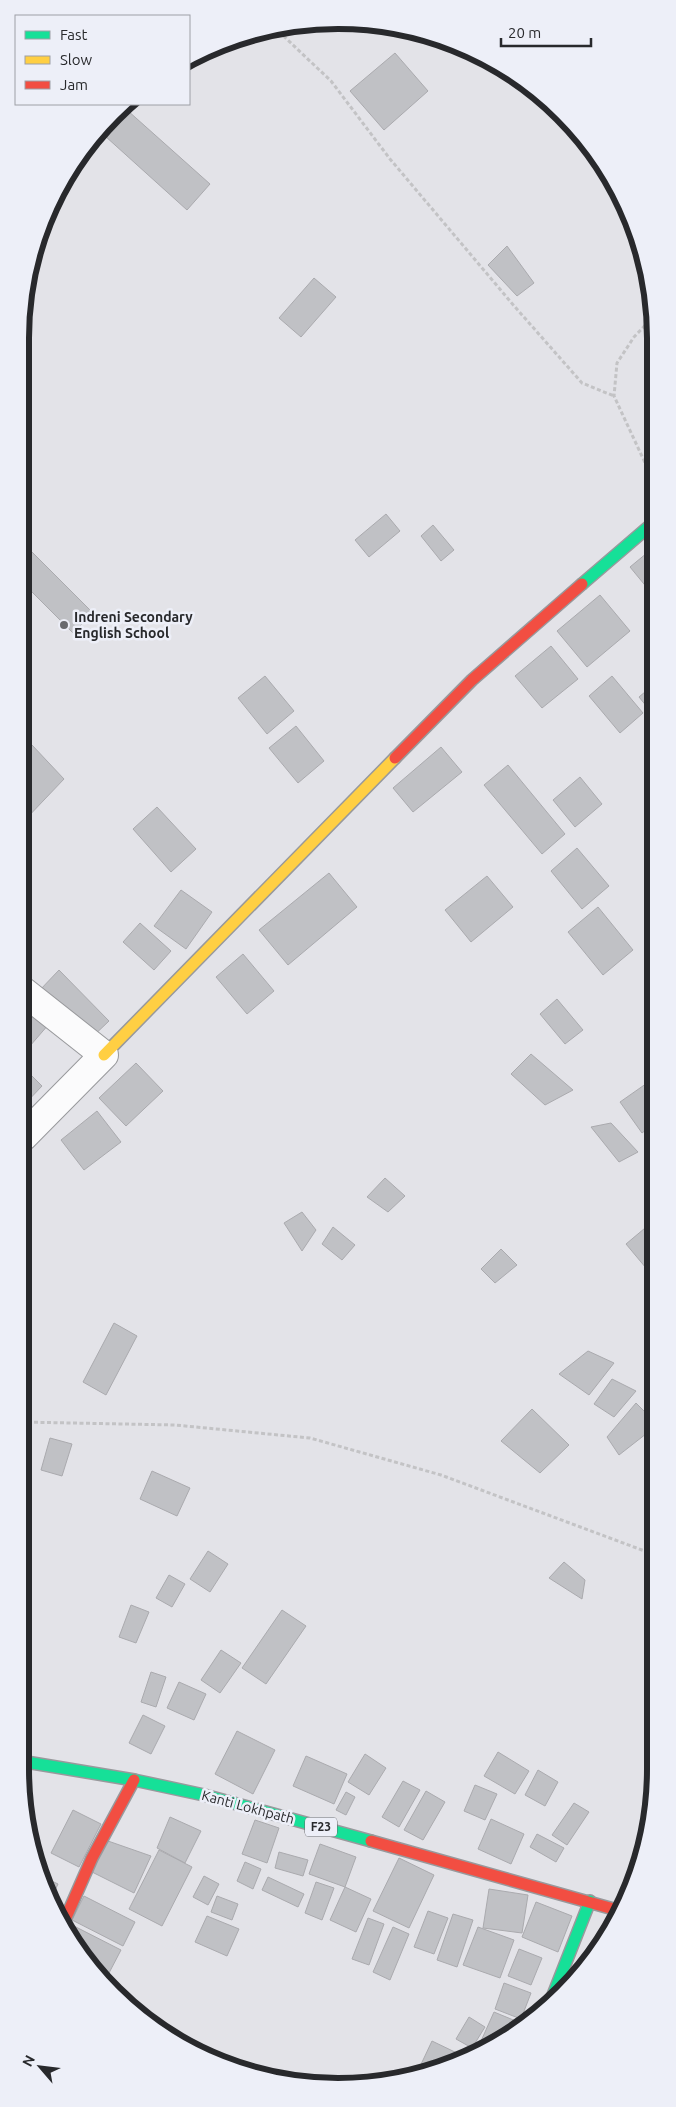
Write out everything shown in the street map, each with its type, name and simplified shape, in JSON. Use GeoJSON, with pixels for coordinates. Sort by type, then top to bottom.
{"type":"FeatureCollection","features":[{"type":"Feature","properties":{"kind":"street"},"geometry":{"type":"LineString","coordinates":[[29,1131],[472,680],[647,528]]}},
{"type":"Feature","properties":{"kind":"street"},"geometry":{"type":"LineString","coordinates":[[29,996],[104,1055]]}},
{"type":"Feature","properties":{"kind":"street","name":"Kanti Lokhpath"},"geometry":{"type":"LineString","coordinates":[[29,1762],[134,1780],[218,1799],[614,1909]]}},
{"type":"Feature","properties":{"kind":"street"},"geometry":{"type":"LineString","coordinates":[[66,1917],[92,1858],[134,1780]]}},
{"type":"Feature","properties":{"kind":"street"},"geometry":{"type":"LineString","coordinates":[[555,1990],[590,1901]]}},
{"type":"Feature","properties":{"kind":"path"},"geometry":{"type":"LineString","coordinates":[[282,34],[332,81],[390,159],[582,383],[614,396]]}},
{"type":"Feature","properties":{"kind":"path"},"geometry":{"type":"LineString","coordinates":[[647,323],[634,337],[617,363],[614,396],[647,467]]}},
{"type":"Feature","properties":{"kind":"path"},"geometry":{"type":"LineString","coordinates":[[29,1422],[175,1425],[310,1438],[441,1475],[647,1552]]}},
{"type":"Feature","properties":{"kind":"building"},"geometry":{"type":"Polygon","coordinates":[[[395,53],[428,91],[384,130],[350,91],[395,53]]]}},
{"type":"Feature","properties":{"kind":"building"},"geometry":{"type":"Polygon","coordinates":[[[128,111],[210,184],[187,210],[105,136],[128,111]]]}},
{"type":"Feature","properties":{"kind":"building"},"geometry":{"type":"Polygon","coordinates":[[[507,246],[534,283],[517,296],[488,265],[507,246]]]}},
{"type":"Feature","properties":{"kind":"building"},"geometry":{"type":"Polygon","coordinates":[[[314,278],[336,297],[301,337],[279,318],[314,278]]]}},
{"type":"Feature","properties":{"kind":"building"},"geometry":{"type":"Polygon","coordinates":[[[386,514],[400,531],[369,557],[355,540],[386,514]]]}},
{"type":"Feature","properties":{"kind":"building"},"geometry":{"type":"Polygon","coordinates":[[[433,525],[454,550],[441,561],[421,536],[433,525]]]}},
{"type":"Feature","properties":{"kind":"building"},"geometry":{"type":"Polygon","coordinates":[[[32,552],[93,613],[73,633],[29,589],[29,555],[32,552]]]}},
{"type":"Feature","properties":{"kind":"building"},"geometry":{"type":"Polygon","coordinates":[[[647,553],[647,588],[630,567],[647,553]]]}},
{"type":"Feature","properties":{"kind":"building"},"geometry":{"type":"Polygon","coordinates":[[[600,595],[630,631],[587,667],[557,631],[600,595]]]}},
{"type":"Feature","properties":{"kind":"building"},"geometry":{"type":"Polygon","coordinates":[[[551,646],[578,679],[542,708],[515,676],[551,646]]]}},
{"type":"Feature","properties":{"kind":"building"},"geometry":{"type":"Polygon","coordinates":[[[265,676],[294,711],[267,734],[238,698],[265,676]]]}},
{"type":"Feature","properties":{"kind":"building"},"geometry":{"type":"Polygon","coordinates":[[[612,676],[643,713],[620,733],[589,696],[612,676]]]}},
{"type":"Feature","properties":{"kind":"building"},"geometry":{"type":"Polygon","coordinates":[[[647,690],[647,707],[639,697],[647,690]]]}},
{"type":"Feature","properties":{"kind":"building"},"geometry":{"type":"Polygon","coordinates":[[[296,726],[324,761],[298,783],[269,748],[296,726]]]}},
{"type":"Feature","properties":{"kind":"building"},"geometry":{"type":"Polygon","coordinates":[[[32,745],[64,779],[29,816],[29,747],[32,745]]]}},
{"type":"Feature","properties":{"kind":"building"},"geometry":{"type":"Polygon","coordinates":[[[441,747],[462,772],[413,812],[393,788],[441,747]]]}},
{"type":"Feature","properties":{"kind":"building"},"geometry":{"type":"Polygon","coordinates":[[[508,765],[565,834],[542,854],[484,785],[508,765]]]}},
{"type":"Feature","properties":{"kind":"building"},"geometry":{"type":"Polygon","coordinates":[[[580,777],[602,804],[575,827],[553,800],[580,777]]]}},
{"type":"Feature","properties":{"kind":"building"},"geometry":{"type":"Polygon","coordinates":[[[157,807],[196,849],[171,872],[133,829],[157,807]]]}},
{"type":"Feature","properties":{"kind":"building"},"geometry":{"type":"Polygon","coordinates":[[[577,848],[609,886],[582,909],[551,871],[577,848]]]}},
{"type":"Feature","properties":{"kind":"building"},"geometry":{"type":"Polygon","coordinates":[[[329,873],[357,907],[288,965],[259,930],[329,873]]]}},
{"type":"Feature","properties":{"kind":"building"},"geometry":{"type":"Polygon","coordinates":[[[487,876],[513,907],[471,942],[445,910],[487,876]]]}},
{"type":"Feature","properties":{"kind":"building"},"geometry":{"type":"Polygon","coordinates":[[[181,890],[212,912],[186,949],[154,926],[181,890]]]}},
{"type":"Feature","properties":{"kind":"building"},"geometry":{"type":"Polygon","coordinates":[[[598,907],[633,950],[603,975],[568,932],[598,907]]]}},
{"type":"Feature","properties":{"kind":"building"},"geometry":{"type":"Polygon","coordinates":[[[140,923],[171,951],[154,970],[123,942],[140,923]]]}},
{"type":"Feature","properties":{"kind":"building"},"geometry":{"type":"Polygon","coordinates":[[[243,954],[274,991],[247,1014],[216,977],[243,954]]]}},
{"type":"Feature","properties":{"kind":"building"},"geometry":{"type":"Polygon","coordinates":[[[59,970],[109,1021],[88,1041],[39,991],[59,970]]]}},
{"type":"Feature","properties":{"kind":"building"},"geometry":{"type":"Polygon","coordinates":[[[557,999],[583,1030],[565,1044],[540,1014],[557,999]]]}},
{"type":"Feature","properties":{"kind":"building"},"geometry":{"type":"Polygon","coordinates":[[[29,1007],[49,1024],[29,1047],[29,1007]]]}},
{"type":"Feature","properties":{"kind":"building"},"geometry":{"type":"Polygon","coordinates":[[[531,1054],[573,1090],[545,1105],[511,1074],[531,1054]]]}},
{"type":"Feature","properties":{"kind":"building"},"geometry":{"type":"Polygon","coordinates":[[[136,1063],[163,1091],[126,1126],[99,1098],[136,1063]]]}},
{"type":"Feature","properties":{"kind":"building"},"geometry":{"type":"Polygon","coordinates":[[[29,1073],[42,1086],[29,1100],[29,1073]]]}},
{"type":"Feature","properties":{"kind":"building"},"geometry":{"type":"Polygon","coordinates":[[[647,1083],[647,1129],[642,1133],[620,1102],[647,1083]]]}},
{"type":"Feature","properties":{"kind":"building"},"geometry":{"type":"Polygon","coordinates":[[[97,1111],[121,1142],[84,1170],[61,1140],[97,1111]]]}},
{"type":"Feature","properties":{"kind":"building"},"geometry":{"type":"Polygon","coordinates":[[[611,1123],[638,1152],[619,1162],[591,1127],[611,1123]]]}},
{"type":"Feature","properties":{"kind":"building"},"geometry":{"type":"Polygon","coordinates":[[[385,1178],[405,1196],[388,1212],[367,1197],[385,1178]]]}},
{"type":"Feature","properties":{"kind":"building"},"geometry":{"type":"Polygon","coordinates":[[[302,1212],[316,1230],[302,1251],[284,1223],[302,1212]]]}},
{"type":"Feature","properties":{"kind":"building"},"geometry":{"type":"Polygon","coordinates":[[[647,1226],[647,1269],[626,1244],[647,1226]]]}},
{"type":"Feature","properties":{"kind":"building"},"geometry":{"type":"Polygon","coordinates":[[[333,1227],[355,1245],[342,1260],[322,1244],[333,1227]]]}},
{"type":"Feature","properties":{"kind":"building"},"geometry":{"type":"Polygon","coordinates":[[[501,1249],[517,1265],[495,1283],[481,1269],[501,1249]]]}},
{"type":"Feature","properties":{"kind":"building"},"geometry":{"type":"Polygon","coordinates":[[[114,1323],[137,1336],[106,1395],[83,1382],[114,1323]]]}},
{"type":"Feature","properties":{"kind":"building"},"geometry":{"type":"Polygon","coordinates":[[[588,1351],[614,1363],[589,1395],[559,1374],[588,1351]]]}},
{"type":"Feature","properties":{"kind":"building"},"geometry":{"type":"Polygon","coordinates":[[[612,1379],[636,1391],[614,1417],[594,1404],[612,1379]]]}},
{"type":"Feature","properties":{"kind":"building"},"geometry":{"type":"Polygon","coordinates":[[[636,1403],[647,1414],[647,1433],[619,1455],[607,1437],[636,1403]]]}},
{"type":"Feature","properties":{"kind":"building"},"geometry":{"type":"Polygon","coordinates":[[[532,1409],[569,1445],[540,1473],[501,1441],[532,1409]]]}},
{"type":"Feature","properties":{"kind":"building"},"geometry":{"type":"Polygon","coordinates":[[[50,1438],[72,1444],[62,1476],[41,1470],[50,1438]]]}},
{"type":"Feature","properties":{"kind":"building"},"geometry":{"type":"Polygon","coordinates":[[[152,1471],[190,1488],[177,1516],[140,1499],[152,1471]]]}},
{"type":"Feature","properties":{"kind":"building"},"geometry":{"type":"Polygon","coordinates":[[[208,1551],[228,1564],[210,1592],[190,1579],[208,1551]]]}},
{"type":"Feature","properties":{"kind":"building"},"geometry":{"type":"Polygon","coordinates":[[[564,1562],[585,1580],[582,1599],[549,1578],[564,1562]]]}},
{"type":"Feature","properties":{"kind":"building"},"geometry":{"type":"Polygon","coordinates":[[[169,1575],[185,1584],[172,1607],[156,1598],[169,1575]]]}},
{"type":"Feature","properties":{"kind":"building"},"geometry":{"type":"Polygon","coordinates":[[[131,1605],[149,1612],[136,1643],[119,1637],[131,1605]]]}},
{"type":"Feature","properties":{"kind":"building"},"geometry":{"type":"Polygon","coordinates":[[[282,1610],[306,1626],[266,1684],[242,1668],[282,1610]]]}},
{"type":"Feature","properties":{"kind":"building"},"geometry":{"type":"Polygon","coordinates":[[[221,1650],[241,1663],[220,1693],[201,1680],[221,1650]]]}},
{"type":"Feature","properties":{"kind":"building"},"geometry":{"type":"Polygon","coordinates":[[[151,1672],[166,1677],[156,1707],[141,1702],[151,1672]]]}},
{"type":"Feature","properties":{"kind":"building"},"geometry":{"type":"Polygon","coordinates":[[[179,1682],[206,1694],[194,1720],[167,1708],[179,1682]]]}},
{"type":"Feature","properties":{"kind":"building"},"geometry":{"type":"Polygon","coordinates":[[[143,1715],[165,1726],[151,1754],[129,1743],[143,1715]]]}},
{"type":"Feature","properties":{"kind":"building"},"geometry":{"type":"Polygon","coordinates":[[[237,1731],[275,1750],[253,1794],[215,1774],[237,1731]]]}},
{"type":"Feature","properties":{"kind":"building"},"geometry":{"type":"Polygon","coordinates":[[[498,1752],[529,1771],[515,1794],[484,1776],[498,1752]]]}},
{"type":"Feature","properties":{"kind":"building"},"geometry":{"type":"Polygon","coordinates":[[[365,1754],[386,1768],[369,1795],[348,1782],[365,1754]]]}},
{"type":"Feature","properties":{"kind":"building"},"geometry":{"type":"Polygon","coordinates":[[[306,1756],[347,1774],[334,1804],[293,1786],[306,1756]]]}},
{"type":"Feature","properties":{"kind":"building"},"geometry":{"type":"Polygon","coordinates":[[[538,1770],[558,1782],[545,1806],[525,1795],[538,1770]]]}},
{"type":"Feature","properties":{"kind":"building"},"geometry":{"type":"Polygon","coordinates":[[[403,1781],[420,1790],[399,1827],[382,1817],[403,1781]]]}},
{"type":"Feature","properties":{"kind":"building"},"geometry":{"type":"Polygon","coordinates":[[[475,1785],[497,1794],[485,1820],[464,1811],[475,1785]]]}},
{"type":"Feature","properties":{"kind":"building"},"geometry":{"type":"Polygon","coordinates":[[[426,1791],[445,1802],[423,1840],[404,1830],[426,1791]]]}},
{"type":"Feature","properties":{"kind":"building"},"geometry":{"type":"Polygon","coordinates":[[[346,1792],[355,1797],[346,1815],[336,1810],[346,1792]]]}},
{"type":"Feature","properties":{"kind":"building"},"geometry":{"type":"Polygon","coordinates":[[[574,1803],[589,1812],[567,1845],[552,1835],[574,1803]]]}},
{"type":"Feature","properties":{"kind":"building"},"geometry":{"type":"Polygon","coordinates":[[[73,1810],[101,1824],[79,1867],[51,1853],[73,1810]]]}},
{"type":"Feature","properties":{"kind":"building"},"geometry":{"type":"Polygon","coordinates":[[[170,1817],[201,1831],[185,1863],[157,1848],[170,1817]]]}},
{"type":"Feature","properties":{"kind":"building"},"geometry":{"type":"Polygon","coordinates":[[[491,1819],[524,1834],[511,1864],[478,1849],[491,1819]]]}},
{"type":"Feature","properties":{"kind":"building"},"geometry":{"type":"Polygon","coordinates":[[[255,1820],[279,1828],[267,1863],[242,1854],[255,1820]]]}},
{"type":"Feature","properties":{"kind":"building"},"geometry":{"type":"Polygon","coordinates":[[[537,1834],[564,1848],[556,1862],[530,1847],[537,1834]]]}},
{"type":"Feature","properties":{"kind":"building"},"geometry":{"type":"Polygon","coordinates":[[[108,1841],[151,1856],[134,1893],[90,1871],[108,1841]]]}},
{"type":"Feature","properties":{"kind":"building"},"geometry":{"type":"Polygon","coordinates":[[[320,1844],[356,1857],[345,1887],[309,1874],[320,1844]]]}},
{"type":"Feature","properties":{"kind":"building"},"geometry":{"type":"Polygon","coordinates":[[[159,1850],[192,1867],[162,1926],[129,1909],[159,1850]]]}},
{"type":"Feature","properties":{"kind":"building"},"geometry":{"type":"Polygon","coordinates":[[[279,1852],[308,1860],[303,1876],[275,1868],[279,1852]]]}},
{"type":"Feature","properties":{"kind":"building"},"geometry":{"type":"Polygon","coordinates":[[[399,1858],[434,1875],[409,1928],[373,1911],[399,1858]]]}},
{"type":"Feature","properties":{"kind":"building"},"geometry":{"type":"Polygon","coordinates":[[[245,1862],[261,1869],[253,1889],[237,1881],[245,1862]]]}},
{"type":"Feature","properties":{"kind":"building"},"geometry":{"type":"Polygon","coordinates":[[[204,1876],[219,1884],[208,1905],[193,1897],[204,1876]]]}},
{"type":"Feature","properties":{"kind":"building"},"geometry":{"type":"Polygon","coordinates":[[[268,1877],[304,1894],[298,1907],[262,1890],[268,1877]]]}},
{"type":"Feature","properties":{"kind":"building"},"geometry":{"type":"Polygon","coordinates":[[[49,1880],[58,1884],[54,1892],[49,1880]]]}},
{"type":"Feature","properties":{"kind":"building"},"geometry":{"type":"Polygon","coordinates":[[[316,1882],[334,1888],[322,1920],[305,1913],[316,1882]]]}},
{"type":"Feature","properties":{"kind":"building"},"geometry":{"type":"Polygon","coordinates":[[[345,1887],[371,1899],[356,1932],[330,1920],[345,1887]]]}},
{"type":"Feature","properties":{"kind":"building"},"geometry":{"type":"Polygon","coordinates":[[[489,1889],[528,1895],[522,1933],[483,1928],[489,1889]]]}},
{"type":"Feature","properties":{"kind":"building"},"geometry":{"type":"Polygon","coordinates":[[[84,1896],[135,1922],[123,1946],[72,1920],[84,1896]]]}},
{"type":"Feature","properties":{"kind":"building"},"geometry":{"type":"Polygon","coordinates":[[[217,1896],[238,1904],[232,1920],[211,1912],[217,1896]]]}},
{"type":"Feature","properties":{"kind":"building"},"geometry":{"type":"Polygon","coordinates":[[[536,1902],[572,1916],[558,1952],[522,1937],[536,1902]]]}},
{"type":"Feature","properties":{"kind":"building"},"geometry":{"type":"Polygon","coordinates":[[[428,1911],[448,1918],[434,1954],[414,1947],[428,1911]]]}},
{"type":"Feature","properties":{"kind":"building"},"geometry":{"type":"Polygon","coordinates":[[[453,1914],[473,1920],[457,1967],[437,1960],[453,1914]]]}},
{"type":"Feature","properties":{"kind":"building"},"geometry":{"type":"Polygon","coordinates":[[[207,1916],[239,1929],[227,1956],[195,1942],[207,1916]]]}},
{"type":"Feature","properties":{"kind":"building"},"geometry":{"type":"Polygon","coordinates":[[[368,1918],[384,1924],[369,1965],[352,1959],[368,1918]]]}},
{"type":"Feature","properties":{"kind":"building"},"geometry":{"type":"Polygon","coordinates":[[[71,1926],[121,1950],[109,1973],[102,1969],[71,1926]]]}},
{"type":"Feature","properties":{"kind":"building"},"geometry":{"type":"Polygon","coordinates":[[[393,1927],[409,1934],[390,1980],[373,1972],[393,1927]]]}},
{"type":"Feature","properties":{"kind":"building"},"geometry":{"type":"Polygon","coordinates":[[[478,1927],[514,1940],[500,1978],[463,1965],[478,1927]]]}},
{"type":"Feature","properties":{"kind":"building"},"geometry":{"type":"Polygon","coordinates":[[[519,1949],[542,1958],[531,1985],[508,1976],[519,1949]]]}},
{"type":"Feature","properties":{"kind":"building"},"geometry":{"type":"Polygon","coordinates":[[[504,1983],[531,1993],[520,2019],[495,2009],[504,1983]]]}},
{"type":"Feature","properties":{"kind":"building"},"geometry":{"type":"Polygon","coordinates":[[[494,2012],[516,2021],[493,2037],[480,2044],[494,2012]]]}},
{"type":"Feature","properties":{"kind":"building"},"geometry":{"type":"Polygon","coordinates":[[[469,2017],[485,2027],[471,2048],[456,2039],[469,2017]]]}},
{"type":"Feature","properties":{"kind":"building"},"geometry":{"type":"Polygon","coordinates":[[[432,2041],[459,2054],[437,2062],[419,2068],[432,2041]]]}},
{"type":"Feature","properties":{"kind":"traffic: fast"},"geometry":{"type":"LineString","coordinates":[[582,584],[647,528]]}},
{"type":"Feature","properties":{"kind":"traffic: fast"},"geometry":{"type":"LineString","coordinates":[[29,1762],[134,1780],[204,1795],[371,1841]]}},
{"type":"Feature","properties":{"kind":"traffic: fast"},"geometry":{"type":"LineString","coordinates":[[555,1990],[590,1901]]}},
{"type":"Feature","properties":{"kind":"traffic: slow"},"geometry":{"type":"LineString","coordinates":[[104,1055],[395,758]]}},
{"type":"Feature","properties":{"kind":"traffic: jam"},"geometry":{"type":"LineString","coordinates":[[395,758],[472,680],[582,584]]}},
{"type":"Feature","properties":{"kind":"traffic: jam"},"geometry":{"type":"LineString","coordinates":[[66,1917],[92,1858],[134,1780]]}},
{"type":"Feature","properties":{"kind":"traffic: jam"},"geometry":{"type":"LineString","coordinates":[[371,1841],[613,1909]]}},
{"type":"Feature","properties":{"kind":"place","name":"Indreni Secondary English School"},"geometry":{"type":"Point","coordinates":[64,625]}}]}
